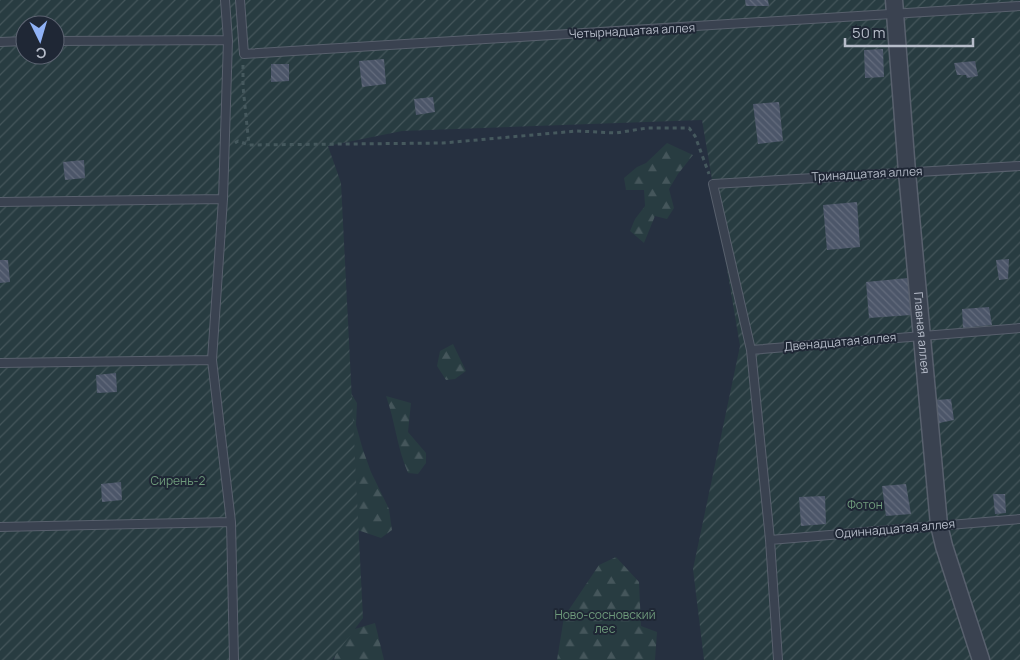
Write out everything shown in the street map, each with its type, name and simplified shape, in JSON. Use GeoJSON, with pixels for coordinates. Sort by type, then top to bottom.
{"type":"FeatureCollection","features":[{"type":"Feature","properties":{"kind":"street","name":"Главная аллея"},"geometry":{"type":"LineString","coordinates":[[895,8],[907,172],[939,525],[981,660]]}},
{"type":"Feature","properties":{"kind":"lane"},"geometry":{"type":"LineString","coordinates":[[225,0],[228,40],[225,150],[212,360],[231,522],[234,660]]}},
{"type":"Feature","properties":{"kind":"lane"},"geometry":{"type":"LineString","coordinates":[[240,0],[244,54]]}},
{"type":"Feature","properties":{"kind":"lane","name":"Четырнадцатая аллея"},"geometry":{"type":"LineString","coordinates":[[244,54],[895,8],[1020,6]]}},
{"type":"Feature","properties":{"kind":"lane"},"geometry":{"type":"LineString","coordinates":[[65,41],[228,40]]}},
{"type":"Feature","properties":{"kind":"lane"},"geometry":{"type":"LineString","coordinates":[[0,42],[15,41]]}},
{"type":"Feature","properties":{"kind":"lane","name":"Тринадцатая аллея"},"geometry":{"type":"LineString","coordinates":[[713,184],[1020,166]]}},
{"type":"Feature","properties":{"kind":"lane"},"geometry":{"type":"LineString","coordinates":[[713,184],[751,350],[770,540],[778,660]]}},
{"type":"Feature","properties":{"kind":"lane"},"geometry":{"type":"LineString","coordinates":[[0,202],[223,199]]}},
{"type":"Feature","properties":{"kind":"lane","name":"Двенадцатая аллея"},"geometry":{"type":"LineString","coordinates":[[751,350],[1020,328]]}},
{"type":"Feature","properties":{"kind":"lane"},"geometry":{"type":"LineString","coordinates":[[0,363],[212,360]]}},
{"type":"Feature","properties":{"kind":"lane","name":"Одиннадцатая аллея"},"geometry":{"type":"LineString","coordinates":[[770,540],[1020,519]]}},
{"type":"Feature","properties":{"kind":"lane"},"geometry":{"type":"LineString","coordinates":[[0,527],[231,522]]}},
{"type":"Feature","properties":{"kind":"path"},"geometry":{"type":"LineString","coordinates":[[244,54],[243,87],[249,144]]}},
{"type":"Feature","properties":{"kind":"path"},"geometry":{"type":"LineString","coordinates":[[225,150],[238,142],[249,144],[443,143],[577,131],[616,133],[647,128],[689,128],[695,136],[713,184]]}},
{"type":"Feature","properties":{"kind":"green space"},"geometry":{"type":"Polygon","coordinates":[[[0,0],[1020,0],[1020,660],[704,660],[693,569],[740,346],[702,120],[402,131],[328,146],[341,183],[363,618],[332,660],[0,660],[0,0]]]}},
{"type":"Feature","properties":{"kind":"green space"},"geometry":{"type":"Polygon","coordinates":[[[667,143],[693,155],[669,189],[674,208],[667,219],[655,216],[644,243],[630,231],[635,219],[645,206],[644,190],[626,190],[624,178],[637,167],[646,163],[667,143]]]}},
{"type":"Feature","properties":{"kind":"green space"},"geometry":{"type":"Polygon","coordinates":[[[453,344],[466,371],[455,379],[446,380],[437,366],[440,351],[453,344]]]}},
{"type":"Feature","properties":{"kind":"green space"},"geometry":{"type":"Polygon","coordinates":[[[347,387],[357,403],[356,425],[363,450],[371,472],[389,509],[392,530],[381,538],[346,526],[347,387]]]}},
{"type":"Feature","properties":{"kind":"green space"},"geometry":{"type":"Polygon","coordinates":[[[386,396],[411,403],[408,432],[426,453],[426,463],[418,474],[408,473],[401,454],[386,396]]]}},
{"type":"Feature","properties":{"kind":"green space","name":"Ново-сосновский лес"},"geometry":{"type":"Polygon","coordinates":[[[616,557],[639,582],[641,626],[657,632],[655,660],[557,660],[564,617],[599,565],[616,557]]]}},
{"type":"Feature","properties":{"kind":"green space"},"geometry":{"type":"Polygon","coordinates":[[[375,623],[384,660],[334,660],[341,633],[375,623]]]}},
{"type":"Feature","properties":{"kind":"building"},"geometry":{"type":"Polygon","coordinates":[[[745,0],[768,0],[769,6],[746,6],[745,0]]]}},
{"type":"Feature","properties":{"kind":"building"},"geometry":{"type":"Polygon","coordinates":[[[883,49],[884,77],[865,78],[864,50],[883,49]]]}},
{"type":"Feature","properties":{"kind":"building"},"geometry":{"type":"Polygon","coordinates":[[[384,59],[386,84],[362,87],[359,61],[384,59]]]}},
{"type":"Feature","properties":{"kind":"building"},"geometry":{"type":"Polygon","coordinates":[[[975,61],[978,76],[967,78],[966,75],[957,75],[954,63],[975,61]]]}},
{"type":"Feature","properties":{"kind":"building"},"geometry":{"type":"Polygon","coordinates":[[[271,64],[289,64],[289,81],[271,82],[271,64]]]}},
{"type":"Feature","properties":{"kind":"building"},"geometry":{"type":"Polygon","coordinates":[[[433,97],[435,112],[416,115],[414,99],[433,97]]]}},
{"type":"Feature","properties":{"kind":"building"},"geometry":{"type":"Polygon","coordinates":[[[779,102],[783,141],[758,144],[753,104],[779,102]]]}},
{"type":"Feature","properties":{"kind":"building"},"geometry":{"type":"Polygon","coordinates":[[[84,160],[85,178],[65,180],[63,162],[84,160]]]}},
{"type":"Feature","properties":{"kind":"building"},"geometry":{"type":"Polygon","coordinates":[[[857,202],[860,247],[827,250],[823,205],[857,202]]]}},
{"type":"Feature","properties":{"kind":"building"},"geometry":{"type":"Polygon","coordinates":[[[1009,259],[1008,279],[999,280],[996,260],[1009,259]]]}},
{"type":"Feature","properties":{"kind":"building"},"geometry":{"type":"Polygon","coordinates":[[[0,260],[8,260],[10,282],[0,283],[0,260]]]}},
{"type":"Feature","properties":{"kind":"building"},"geometry":{"type":"Polygon","coordinates":[[[908,278],[911,315],[869,318],[866,282],[908,278]]]}},
{"type":"Feature","properties":{"kind":"building"},"geometry":{"type":"Polygon","coordinates":[[[989,307],[992,325],[963,328],[962,309],[989,307]]]}},
{"type":"Feature","properties":{"kind":"building"},"geometry":{"type":"Polygon","coordinates":[[[116,373],[117,392],[97,393],[96,375],[116,373]]]}},
{"type":"Feature","properties":{"kind":"building"},"geometry":{"type":"Polygon","coordinates":[[[951,399],[954,420],[939,423],[935,400],[951,399]]]}},
{"type":"Feature","properties":{"kind":"building"},"geometry":{"type":"Polygon","coordinates":[[[121,482],[122,500],[102,502],[101,484],[121,482]]]}},
{"type":"Feature","properties":{"kind":"building"},"geometry":{"type":"Polygon","coordinates":[[[906,484],[911,514],[886,516],[882,486],[906,484]]]}},
{"type":"Feature","properties":{"kind":"building"},"geometry":{"type":"Polygon","coordinates":[[[993,494],[1005,494],[1006,513],[995,514],[993,494]]]}},
{"type":"Feature","properties":{"kind":"building"},"geometry":{"type":"Polygon","coordinates":[[[825,496],[826,524],[801,526],[799,497],[825,496]]]}},
{"type":"Feature","properties":{"kind":"park label","name":"Сирень-2"},"geometry":{"type":"Point","coordinates":[178,481]}},
{"type":"Feature","properties":{"kind":"park label","name":"Фотон"},"geometry":{"type":"Point","coordinates":[865,505]}}]}
